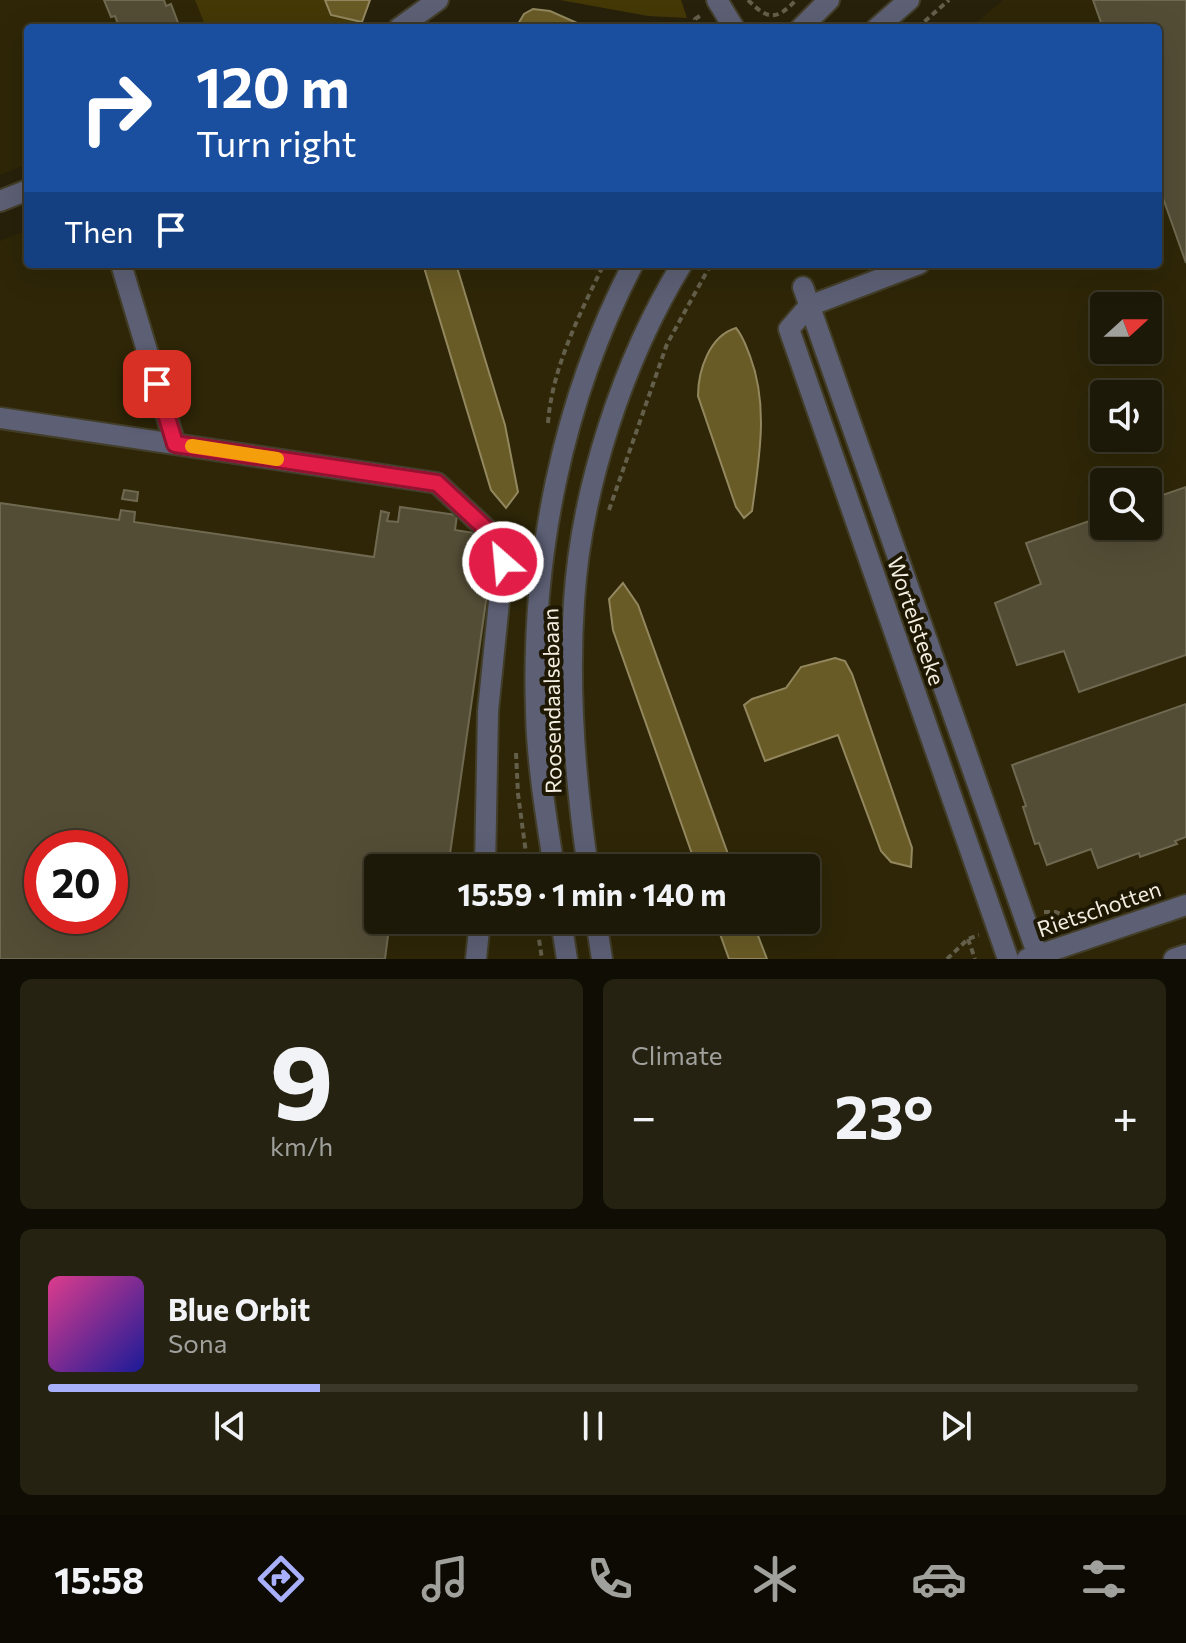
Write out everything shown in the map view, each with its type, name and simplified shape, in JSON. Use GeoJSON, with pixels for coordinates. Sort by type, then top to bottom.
{"type":"FeatureCollection","features":[{"type":"Feature","properties":{"kind":"street"},"geometry":{"type":"LineString","coordinates":[[405,24],[438,0]]}},
{"type":"Feature","properties":{"kind":"street"},"geometry":{"type":"LineString","coordinates":[[717,0],[732,24]]}},
{"type":"Feature","properties":{"kind":"street"},"geometry":{"type":"LineString","coordinates":[[805,24],[829,0]]}},
{"type":"Feature","properties":{"kind":"street"},"geometry":{"type":"LineString","coordinates":[[882,24],[909,0]]}},
{"type":"Feature","properties":{"kind":"street"},"geometry":{"type":"LineString","coordinates":[[0,201],[24,192]]}},
{"type":"Feature","properties":{"kind":"street"},"geometry":{"type":"LineString","coordinates":[[122,268],[175,444]]}},
{"type":"Feature","properties":{"kind":"street","name":"Roosendaalsebaan"},"geometry":{"type":"LineString","coordinates":[[552,854],[536,712],[538,594],[554,482],[581,383],[613,302],[631,268]]}},
{"type":"Feature","properties":{"kind":"street","name":"Roosendaalsebaan"},"geometry":{"type":"LineString","coordinates":[[586,854],[577,797],[572,703],[574,602],[579,553],[604,443],[631,362],[680,268]]}},
{"type":"Feature","properties":{"kind":"street"},"geometry":{"type":"LineString","coordinates":[[806,296],[905,268]]}},
{"type":"Feature","properties":{"kind":"street","name":"Wortelsteeke"},"geometry":{"type":"LineString","coordinates":[[806,296],[1035,958]]}},
{"type":"Feature","properties":{"kind":"street","name":"Wortelsteeke"},"geometry":{"type":"LineString","coordinates":[[806,296],[789,329],[1008,959]]}},
{"type":"Feature","properties":{"kind":"street"},"geometry":{"type":"LineString","coordinates":[[0,418],[437,483],[498,540],[503,562],[488,711],[485,854]]}},
{"type":"Feature","properties":{"kind":"street","name":"Rietschotten"},"geometry":{"type":"LineString","coordinates":[[1035,958],[1186,905]]}},
{"type":"Feature","properties":{"kind":"street"},"geometry":{"type":"LineString","coordinates":[[476,959],[479,934]]}},
{"type":"Feature","properties":{"kind":"street"},"geometry":{"type":"LineString","coordinates":[[563,934],[567,959]]}},
{"type":"Feature","properties":{"kind":"street"},"geometry":{"type":"LineString","coordinates":[[598,934],[602,959]]}},
{"type":"Feature","properties":{"kind":"street"},"geometry":{"type":"LineString","coordinates":[[1174,959],[1186,955]]}},
{"type":"Feature","properties":{"kind":"path"},"geometry":{"type":"LineString","coordinates":[[748,0],[768,16],[781,13],[796,0]]}},
{"type":"Feature","properties":{"kind":"path"},"geometry":{"type":"LineString","coordinates":[[922,24],[949,0]]}},
{"type":"Feature","properties":{"kind":"path"},"geometry":{"type":"LineString","coordinates":[[695,19],[698,24]]}},
{"type":"Feature","properties":{"kind":"path"},"geometry":{"type":"LineString","coordinates":[[607,517],[667,344],[709,268]]}},
{"type":"Feature","properties":{"kind":"path"},"geometry":{"type":"LineString","coordinates":[[538,934],[542,959]]}},
{"type":"Feature","properties":{"kind":"path"},"geometry":{"type":"LineString","coordinates":[[947,959],[968,939],[975,959]]}},
{"type":"Feature","properties":{"kind":"shaded area"},"geometry":{"type":"Polygon","coordinates":[[[0,0],[281,0],[295,24],[24,24],[24,166],[0,175],[0,0]]]}},
{"type":"Feature","properties":{"kind":"shaded area"},"geometry":{"type":"Polygon","coordinates":[[[195,0],[325,0],[331,15],[362,22],[357,24],[205,24],[195,0]]]}},
{"type":"Feature","properties":{"kind":"shaded area"},"geometry":{"type":"Polygon","coordinates":[[[325,0],[370,0],[362,22],[331,15],[325,0]]]}},
{"type":"Feature","properties":{"kind":"shaded area"},"geometry":{"type":"Polygon","coordinates":[[[560,0],[681,0],[687,18],[648,16],[560,0]]]}},
{"type":"Feature","properties":{"kind":"shaded area"},"geometry":{"type":"Polygon","coordinates":[[[1003,0],[1186,0],[1186,959],[0,959],[0,241],[24,232],[24,268],[1162,268],[1162,24],[975,24],[1003,0]]]}},
{"type":"Feature","properties":{"kind":"shaded area"},"geometry":{"type":"Polygon","coordinates":[[[533,9],[550,11],[577,23],[588,24],[518,24],[524,14],[533,9]]]}},
{"type":"Feature","properties":{"kind":"shaded area"},"geometry":{"type":"Polygon","coordinates":[[[424,268],[457,268],[505,425],[518,492],[506,508],[491,490],[424,268]]]}},
{"type":"Feature","properties":{"kind":"shaded area"},"geometry":{"type":"Polygon","coordinates":[[[736,328],[746,345],[756,375],[761,413],[752,511],[744,518],[736,507],[698,396],[700,376],[712,346],[736,328]]]}},
{"type":"Feature","properties":{"kind":"shaded area"},"geometry":{"type":"Polygon","coordinates":[[[623,583],[638,605],[728,854],[692,854],[613,630],[609,599],[623,583]]]}},
{"type":"Feature","properties":{"kind":"shaded area"},"geometry":{"type":"Polygon","coordinates":[[[835,658],[845,661],[852,674],[912,848],[911,867],[891,862],[881,851],[838,735],[765,761],[744,705],[752,699],[786,688],[801,667],[835,658]]]}},
{"type":"Feature","properties":{"kind":"shaded area"},"geometry":{"type":"Polygon","coordinates":[[[720,934],[757,934],[767,959],[729,959],[720,934]]]}},
{"type":"Feature","properties":{"kind":"building"},"geometry":{"type":"Polygon","coordinates":[[[104,0],[164,0],[166,6],[171,4],[178,24],[118,24],[115,16],[111,17],[104,0]]]}},
{"type":"Feature","properties":{"kind":"building"},"geometry":{"type":"Polygon","coordinates":[[[1093,0],[1186,0],[1186,263],[1162,195],[1162,24],[1102,24],[1093,0]]]}},
{"type":"Feature","properties":{"kind":"building"},"geometry":{"type":"Polygon","coordinates":[[[1186,487],[1186,655],[1079,692],[1064,651],[1017,665],[995,603],[1041,584],[1026,543],[1090,521],[1090,540],[1162,540],[1162,495],[1186,487]]]}},
{"type":"Feature","properties":{"kind":"building"},"geometry":{"type":"Polygon","coordinates":[[[124,490],[138,492],[137,501],[122,499],[124,490]]]}},
{"type":"Feature","properties":{"kind":"building"},"geometry":{"type":"Polygon","coordinates":[[[0,503],[119,520],[121,510],[135,512],[134,522],[374,557],[381,511],[389,513],[387,521],[398,522],[400,507],[457,515],[455,530],[474,533],[468,570],[490,573],[450,854],[364,854],[364,934],[388,934],[385,959],[0,959],[0,503]]]}},
{"type":"Feature","properties":{"kind":"building"},"geometry":{"type":"Polygon","coordinates":[[[1186,704],[1186,837],[1175,841],[1177,844],[1140,857],[1139,853],[1098,868],[1091,849],[1047,865],[1039,843],[1035,844],[1012,765],[1186,704]]]}},
{"type":"Feature","properties":{"kind":"slow traffic"},"geometry":{"type":"LineString","coordinates":[[192,446],[277,459]]}},
{"type":"Feature","properties":{"kind":"route"},"geometry":{"type":"LineString","coordinates":[[157,384],[175,444],[437,483],[498,540],[503,562]]}}]}
